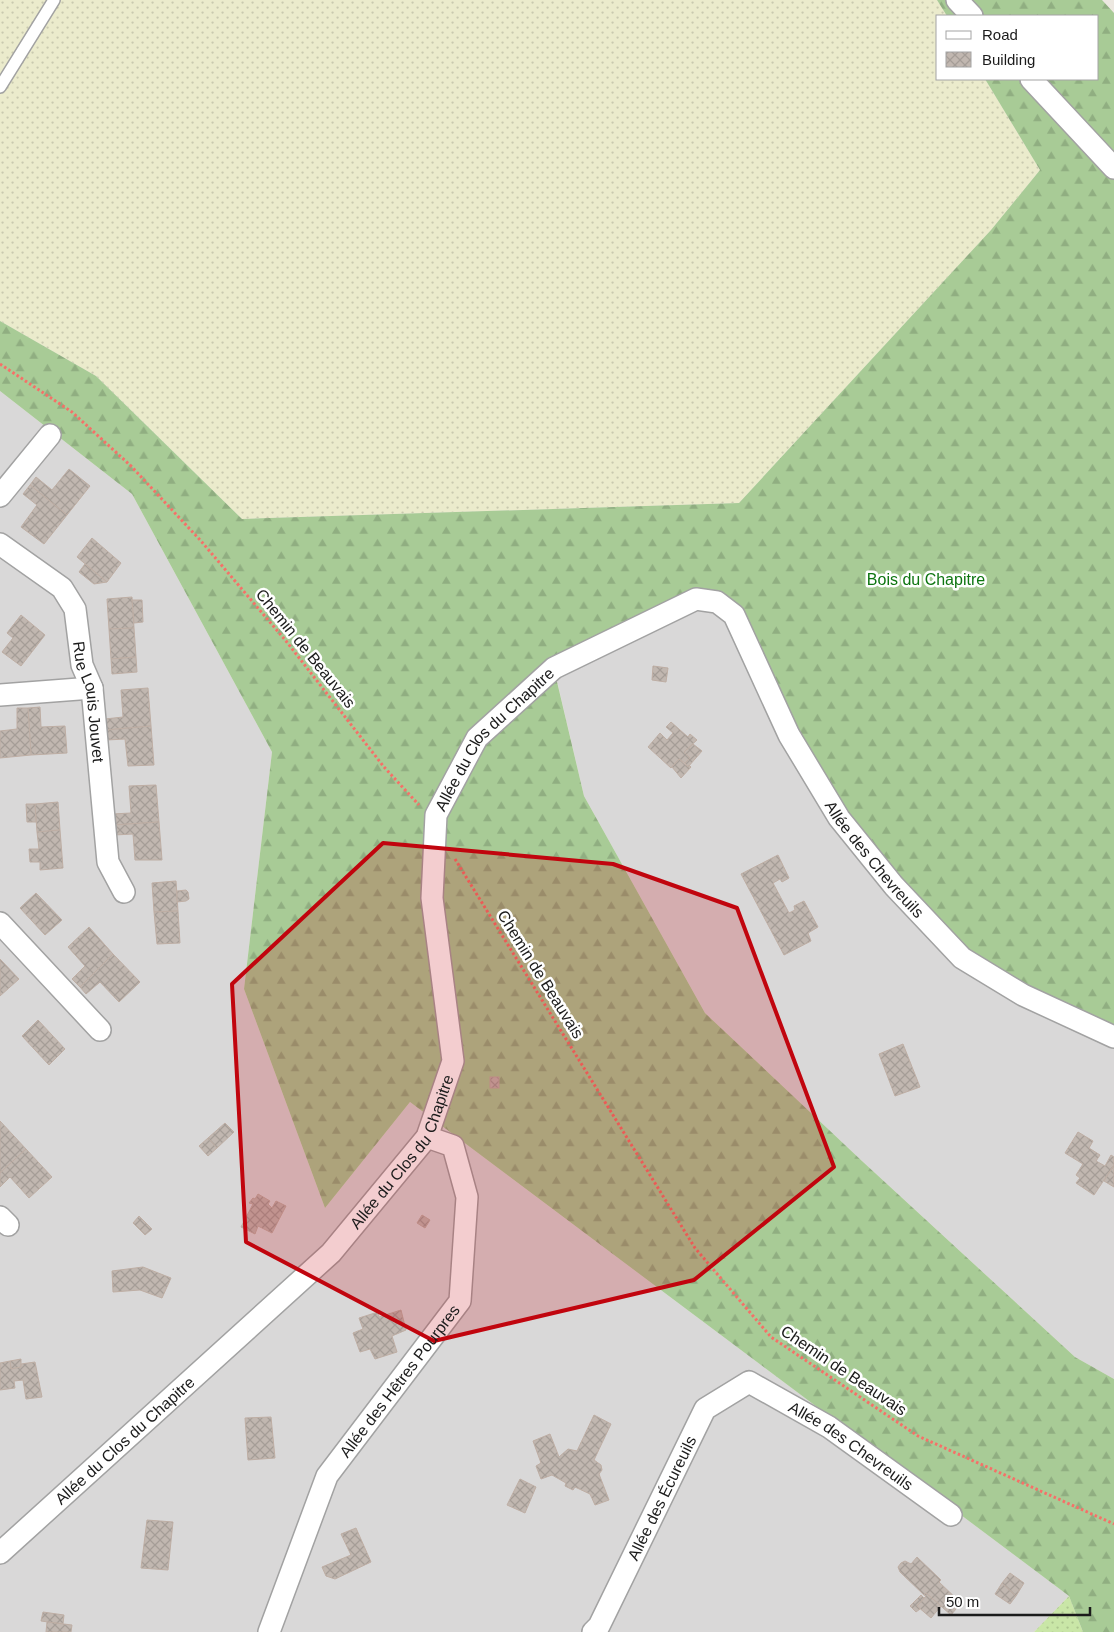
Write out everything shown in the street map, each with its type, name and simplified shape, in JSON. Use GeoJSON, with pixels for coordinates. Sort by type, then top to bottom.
{"type":"FeatureCollection","features":[{"type":"Feature","properties":{"kind":"street"},"geometry":{"type":"LineString","coordinates":[[957,0],[971,15]]}},
{"type":"Feature","properties":{"kind":"street"},"geometry":{"type":"LineString","coordinates":[[1032,80],[1114,168]]}},
{"type":"Feature","properties":{"kind":"street"},"geometry":{"type":"LineString","coordinates":[[0,496],[50,436]]}},
{"type":"Feature","properties":{"kind":"street","name":"Rue Louis Jouvet"},"geometry":{"type":"LineString","coordinates":[[0,544],[62,588],[75,609],[82,664],[92,688],[108,862],[124,892]]}},
{"type":"Feature","properties":{"kind":"street","name":"Allée du Clos du Chapitre"},"geometry":{"type":"LineString","coordinates":[[0,1553],[331,1253],[427,1137],[453,1061],[432,898],[436,815],[476,738],[554,668],[696,599],[717,602]]}},
{"type":"Feature","properties":{"kind":"street","name":"Allée des Chevreuils"},"geometry":{"type":"LineString","coordinates":[[717,602],[734,616],[789,735],[839,818],[894,886],[962,958],[1024,995],[1114,1037]]}},
{"type":"Feature","properties":{"kind":"street"},"geometry":{"type":"LineString","coordinates":[[0,695],[92,688]]}},
{"type":"Feature","properties":{"kind":"street"},"geometry":{"type":"LineString","coordinates":[[0,924],[100,1030]]}},
{"type":"Feature","properties":{"kind":"street","name":"Allée des Hêtres Pourpres"},"geometry":{"type":"LineString","coordinates":[[269,1632],[327,1476],[460,1301],[467,1197],[454,1146],[427,1137]]}},
{"type":"Feature","properties":{"kind":"street","name":"Allée des Chevreuils"},"geometry":{"type":"LineString","coordinates":[[749,1382],[828,1427],[951,1515]]}},
{"type":"Feature","properties":{"kind":"street","name":"Allée des Écureuils"},"geometry":{"type":"LineString","coordinates":[[593,1632],[599,1626],[704,1409],[749,1382]]}},
{"type":"Feature","properties":{"kind":"lane"},"geometry":{"type":"LineString","coordinates":[[0,86],[54,0]]}},
{"type":"Feature","properties":{"kind":"path","name":"Chemin de Beauvais"},"geometry":{"type":"LineString","coordinates":[[0,364],[72,412],[131,466],[201,541],[286,641],[384,767],[426,812],[436,815]]}},
{"type":"Feature","properties":{"kind":"path","name":"Chemin de Beauvais"},"geometry":{"type":"LineString","coordinates":[[454,858],[695,1248],[771,1337],[918,1436],[1114,1524]]}},
{"type":"Feature","properties":{"kind":"highlighted area"},"geometry":{"type":"Polygon","coordinates":[[[383,843],[613,864],[737,908],[834,1167],[694,1280],[434,1341],[246,1242],[232,984],[383,843]]]}},
{"type":"Feature","properties":{"kind":"shaded area"},"geometry":{"type":"Polygon","coordinates":[[[0,391],[132,494],[272,752],[244,989],[325,1208],[410,1102],[1069,1596],[1034,1632],[0,1632],[0,391]]]}},
{"type":"Feature","properties":{"kind":"shaded area"},"geometry":{"type":"Polygon","coordinates":[[[717,602],[1114,1037],[1114,1379],[1075,1357],[705,1013],[584,796],[554,668],[717,602]]]}},
{"type":"Feature","properties":{"kind":"green space"},"geometry":{"type":"Polygon","coordinates":[[[0,0],[937,0],[946,15],[936,15],[936,80],[986,80],[1040,170],[991,230],[739,503],[242,519],[96,376],[0,321],[0,0]]]}},
{"type":"Feature","properties":{"kind":"green space","name":"Bois du Chapitre"},"geometry":{"type":"Polygon","coordinates":[[[937,0],[1102,0],[1114,13],[1114,1037],[962,958],[839,817],[717,602],[554,669],[584,796],[705,1013],[1075,1357],[1114,1379],[1114,1632],[1083,1632],[1069,1596],[410,1102],[325,1208],[244,989],[272,752],[132,494],[0,391],[0,321],[96,376],[242,519],[739,503],[991,230],[1040,170],[986,80],[1099,80],[1099,15],[946,15],[937,0]]]}},
{"type":"Feature","properties":{"kind":"green space"},"geometry":{"type":"Polygon","coordinates":[[[1069,1596],[1083,1632],[1034,1632],[1069,1596]]]}},
{"type":"Feature","properties":{"kind":"building"},"geometry":{"type":"Polygon","coordinates":[[[69,469],[90,486],[67,515],[30,485],[36,477],[52,490],[69,469]]]}},
{"type":"Feature","properties":{"kind":"building"},"geometry":{"type":"Polygon","coordinates":[[[30,485],[67,515],[44,544],[21,527],[37,505],[23,494],[30,485]]]}},
{"type":"Feature","properties":{"kind":"building"},"geometry":{"type":"Polygon","coordinates":[[[92,538],[121,563],[107,582],[77,557],[92,538]]]}},
{"type":"Feature","properties":{"kind":"building"},"geometry":{"type":"Polygon","coordinates":[[[85,564],[107,582],[94,584],[79,572],[85,564]]]}},
{"type":"Feature","properties":{"kind":"building"},"geometry":{"type":"Polygon","coordinates":[[[132,597],[134,628],[109,629],[107,599],[132,597]]]}},
{"type":"Feature","properties":{"kind":"building"},"geometry":{"type":"Polygon","coordinates":[[[132,600],[142,600],[143,622],[134,623],[132,600]]]}},
{"type":"Feature","properties":{"kind":"building"},"geometry":{"type":"Polygon","coordinates":[[[21,615],[45,635],[21,666],[2,652],[13,638],[7,633],[21,615]]]}},
{"type":"Feature","properties":{"kind":"building"},"geometry":{"type":"Polygon","coordinates":[[[134,628],[136,657],[111,659],[109,629],[134,628]]]}},
{"type":"Feature","properties":{"kind":"building"},"geometry":{"type":"Polygon","coordinates":[[[136,657],[137,672],[112,674],[111,659],[136,657]]]}},
{"type":"Feature","properties":{"kind":"building"},"geometry":{"type":"Polygon","coordinates":[[[653,666],[668,668],[666,682],[652,680],[653,666]]]}},
{"type":"Feature","properties":{"kind":"building"},"geometry":{"type":"Polygon","coordinates":[[[148,688],[151,726],[106,730],[105,719],[123,717],[121,690],[148,688]]]}},
{"type":"Feature","properties":{"kind":"building"},"geometry":{"type":"Polygon","coordinates":[[[40,707],[41,727],[65,726],[67,753],[31,755],[28,708],[40,707]]]}},
{"type":"Feature","properties":{"kind":"building"},"geometry":{"type":"Polygon","coordinates":[[[17,708],[28,708],[31,755],[0,758],[0,731],[17,729],[17,708]]]}},
{"type":"Feature","properties":{"kind":"building"},"geometry":{"type":"Polygon","coordinates":[[[671,722],[688,737],[690,734],[697,740],[684,752],[690,758],[685,763],[679,759],[671,768],[648,747],[660,733],[667,740],[673,733],[666,727],[671,722]]]}},
{"type":"Feature","properties":{"kind":"building"},"geometry":{"type":"Polygon","coordinates":[[[151,726],[154,765],[128,766],[125,739],[107,740],[106,730],[151,726]]]}},
{"type":"Feature","properties":{"kind":"building"},"geometry":{"type":"Polygon","coordinates":[[[693,744],[702,751],[688,767],[685,763],[690,758],[684,752],[693,744]]]}},
{"type":"Feature","properties":{"kind":"building"},"geometry":{"type":"Polygon","coordinates":[[[679,759],[688,767],[689,765],[691,767],[681,778],[672,767],[679,759]]]}},
{"type":"Feature","properties":{"kind":"building"},"geometry":{"type":"Polygon","coordinates":[[[156,785],[159,822],[113,825],[112,814],[131,813],[129,786],[156,785]]]}},
{"type":"Feature","properties":{"kind":"building"},"geometry":{"type":"Polygon","coordinates":[[[58,802],[60,830],[37,832],[35,804],[58,802]]]}},
{"type":"Feature","properties":{"kind":"building"},"geometry":{"type":"Polygon","coordinates":[[[26,804],[35,804],[36,822],[27,822],[26,804]]]}},
{"type":"Feature","properties":{"kind":"building"},"geometry":{"type":"Polygon","coordinates":[[[159,822],[162,860],[135,860],[133,834],[114,835],[113,825],[159,822]]]}},
{"type":"Feature","properties":{"kind":"building"},"geometry":{"type":"Polygon","coordinates":[[[60,830],[63,868],[40,870],[40,862],[30,862],[29,849],[39,849],[37,832],[60,830]]]}},
{"type":"Feature","properties":{"kind":"building"},"geometry":{"type":"Polygon","coordinates":[[[778,855],[789,878],[782,882],[780,879],[773,883],[789,913],[795,910],[794,906],[804,901],[818,927],[808,933],[811,941],[784,955],[741,874],[778,855]]]}},
{"type":"Feature","properties":{"kind":"building"},"geometry":{"type":"Polygon","coordinates":[[[176,881],[178,911],[154,912],[152,883],[176,881]]]}},
{"type":"Feature","properties":{"kind":"building"},"geometry":{"type":"Polygon","coordinates":[[[186,890],[189,899],[177,902],[177,891],[186,890]]]}},
{"type":"Feature","properties":{"kind":"building"},"geometry":{"type":"Polygon","coordinates":[[[36,893],[62,920],[45,935],[20,908],[36,893]]]}},
{"type":"Feature","properties":{"kind":"building"},"geometry":{"type":"Polygon","coordinates":[[[178,911],[180,943],[157,944],[154,912],[178,911]]]}},
{"type":"Feature","properties":{"kind":"building"},"geometry":{"type":"Polygon","coordinates":[[[89,927],[113,954],[80,987],[72,979],[85,966],[68,947],[89,927]]]}},
{"type":"Feature","properties":{"kind":"building"},"geometry":{"type":"Polygon","coordinates":[[[113,954],[140,982],[119,1002],[100,982],[86,994],[80,987],[113,954]]]}},
{"type":"Feature","properties":{"kind":"building"},"geometry":{"type":"Polygon","coordinates":[[[0,959],[19,979],[0,996],[0,959]]]}},
{"type":"Feature","properties":{"kind":"building"},"geometry":{"type":"Polygon","coordinates":[[[38,1020],[65,1049],[49,1065],[22,1036],[38,1020]]]}},
{"type":"Feature","properties":{"kind":"building"},"geometry":{"type":"Polygon","coordinates":[[[903,1044],[920,1087],[895,1096],[879,1054],[903,1044]]]}},
{"type":"Feature","properties":{"kind":"building"},"geometry":{"type":"Polygon","coordinates":[[[490,1077],[499,1077],[499,1088],[490,1088],[490,1077]]]}},
{"type":"Feature","properties":{"kind":"building"},"geometry":{"type":"Polygon","coordinates":[[[0,1121],[26,1149],[0,1173],[0,1121]]]}},
{"type":"Feature","properties":{"kind":"building"},"geometry":{"type":"Polygon","coordinates":[[[225,1123],[234,1132],[217,1148],[208,1138],[225,1123]]]}},
{"type":"Feature","properties":{"kind":"building"},"geometry":{"type":"Polygon","coordinates":[[[1078,1132],[1093,1141],[1089,1148],[1100,1155],[1096,1161],[1105,1166],[1111,1155],[1114,1157],[1114,1165],[1094,1195],[1076,1183],[1080,1178],[1076,1175],[1083,1164],[1065,1153],[1078,1132]]]}},
{"type":"Feature","properties":{"kind":"building"},"geometry":{"type":"Polygon","coordinates":[[[208,1138],[217,1148],[208,1156],[199,1146],[208,1138]]]}},
{"type":"Feature","properties":{"kind":"building"},"geometry":{"type":"Polygon","coordinates":[[[26,1149],[52,1177],[29,1198],[10,1177],[0,1187],[0,1173],[26,1149]]]}},
{"type":"Feature","properties":{"kind":"building"},"geometry":{"type":"Polygon","coordinates":[[[1114,1165],[1114,1187],[1104,1181],[1114,1165]]]}},
{"type":"Feature","properties":{"kind":"building"},"geometry":{"type":"Polygon","coordinates":[[[258,1194],[270,1201],[268,1204],[272,1208],[276,1201],[286,1206],[272,1233],[258,1226],[255,1234],[241,1227],[253,1204],[249,1203],[258,1194]]]}},
{"type":"Feature","properties":{"kind":"building"},"geometry":{"type":"Polygon","coordinates":[[[422,1215],[430,1220],[425,1228],[417,1223],[422,1215]]]}},
{"type":"Feature","properties":{"kind":"building"},"geometry":{"type":"Polygon","coordinates":[[[139,1216],[152,1229],[145,1235],[133,1223],[139,1216]]]}},
{"type":"Feature","properties":{"kind":"building"},"geometry":{"type":"Polygon","coordinates":[[[143,1267],[171,1278],[162,1298],[140,1290],[113,1292],[112,1271],[143,1267]]]}},
{"type":"Feature","properties":{"kind":"building"},"geometry":{"type":"Polygon","coordinates":[[[401,1310],[406,1330],[392,1336],[397,1352],[375,1359],[370,1349],[360,1352],[353,1333],[363,1329],[359,1318],[378,1312],[379,1317],[401,1310]]]}},
{"type":"Feature","properties":{"kind":"building"},"geometry":{"type":"Polygon","coordinates":[[[21,1359],[21,1367],[11,1369],[10,1361],[21,1359]]]}},
{"type":"Feature","properties":{"kind":"building"},"geometry":{"type":"Polygon","coordinates":[[[10,1361],[11,1369],[21,1367],[21,1364],[35,1362],[42,1397],[26,1399],[23,1380],[14,1381],[15,1388],[0,1390],[0,1363],[10,1361]]]}},
{"type":"Feature","properties":{"kind":"building"},"geometry":{"type":"Polygon","coordinates":[[[594,1415],[611,1424],[594,1460],[601,1465],[602,1470],[599,1474],[609,1500],[595,1505],[590,1494],[575,1487],[573,1490],[565,1486],[566,1483],[552,1475],[541,1479],[536,1466],[541,1463],[533,1441],[550,1434],[559,1457],[568,1449],[577,1451],[594,1415]]]}},
{"type":"Feature","properties":{"kind":"building"},"geometry":{"type":"Polygon","coordinates":[[[271,1417],[275,1458],[248,1460],[245,1418],[271,1417]]]}},
{"type":"Feature","properties":{"kind":"building"},"geometry":{"type":"Polygon","coordinates":[[[520,1479],[536,1487],[525,1513],[507,1505],[520,1479]]]}},
{"type":"Feature","properties":{"kind":"building"},"geometry":{"type":"Polygon","coordinates":[[[147,1520],[173,1522],[168,1570],[141,1568],[147,1520]]]}},
{"type":"Feature","properties":{"kind":"building"},"geometry":{"type":"Polygon","coordinates":[[[356,1528],[371,1562],[335,1579],[326,1576],[322,1567],[351,1555],[341,1534],[356,1528]]]}},
{"type":"Feature","properties":{"kind":"building"},"geometry":{"type":"Polygon","coordinates":[[[917,1557],[961,1603],[951,1615],[926,1593],[924,1595],[900,1572],[898,1567],[901,1563],[905,1561],[911,1564],[917,1557]]]}},
{"type":"Feature","properties":{"kind":"building"},"geometry":{"type":"Polygon","coordinates":[[[1010,1573],[1024,1583],[1016,1596],[1002,1583],[1010,1573]]]}},
{"type":"Feature","properties":{"kind":"building"},"geometry":{"type":"Polygon","coordinates":[[[1002,1583],[1016,1596],[1010,1604],[995,1594],[1002,1583]]]}},
{"type":"Feature","properties":{"kind":"building"},"geometry":{"type":"Polygon","coordinates":[[[926,1593],[941,1606],[931,1618],[917,1606],[926,1596],[924,1595],[926,1593]]]}},
{"type":"Feature","properties":{"kind":"building"},"geometry":{"type":"Polygon","coordinates":[[[921,1595],[924,1598],[917,1606],[920,1609],[916,1612],[910,1606],[921,1595]]]}},
{"type":"Feature","properties":{"kind":"building"},"geometry":{"type":"Polygon","coordinates":[[[43,1612],[64,1615],[63,1624],[41,1621],[43,1612]]]}},
{"type":"Feature","properties":{"kind":"building"},"geometry":{"type":"Polygon","coordinates":[[[47,1622],[72,1625],[71,1632],[46,1632],[47,1622]]]}}]}
